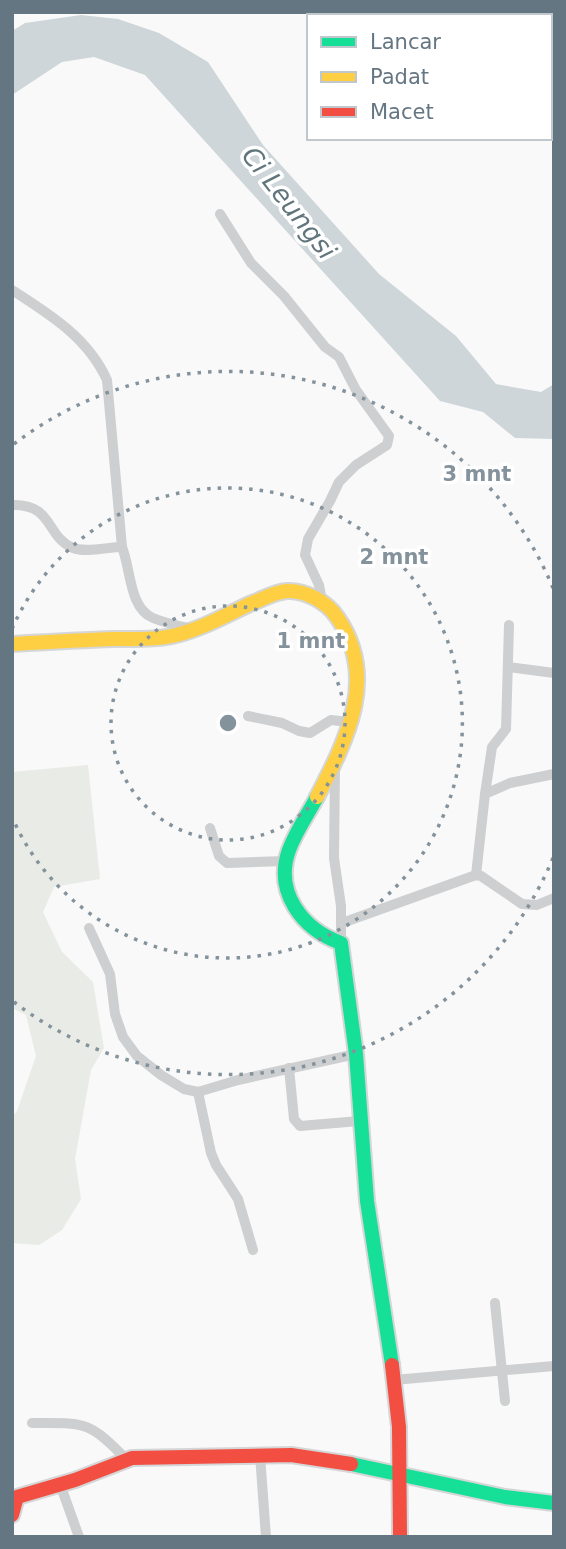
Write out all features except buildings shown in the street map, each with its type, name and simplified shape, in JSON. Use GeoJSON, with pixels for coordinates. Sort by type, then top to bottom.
{"type":"FeatureCollection","features":[{"type":"Feature","properties":{"kind":"street"},"geometry":{"type":"LineString","coordinates":[[220,214],[246,257],[284,296],[325,347],[339,358],[356,390],[389,436],[387,445],[356,465],[339,482],[308,539],[305,555],[319,585],[322,601]]}},
{"type":"Feature","properties":{"kind":"street"},"geometry":{"type":"LineString","coordinates":[[12,290],[76,334],[99,361],[110,393],[122,547],[135,597],[142,610],[152,618],[192,629]]}},
{"type":"Feature","properties":{"kind":"street"},"geometry":{"type":"LineString","coordinates":[[12,505],[27,505],[38,510],[62,540],[74,548],[122,547]]}},
{"type":"Feature","properties":{"kind":"street"},"geometry":{"type":"LineString","coordinates":[[12,643],[156,638],[192,629],[280,593],[298,593],[322,601],[342,623],[357,655],[360,687],[335,763],[289,851],[286,882],[301,919],[324,937],[341,943]]}},
{"type":"Feature","properties":{"kind":"street"},"geometry":{"type":"LineString","coordinates":[[476,875],[482,810],[492,747],[506,729],[509,625]]}},
{"type":"Feature","properties":{"kind":"street"},"geometry":{"type":"LineString","coordinates":[[508,667],[554,673]]}},
{"type":"Feature","properties":{"kind":"street"},"geometry":{"type":"LineString","coordinates":[[248,716],[282,723],[305,733],[310,733],[331,720],[349,722]]}},
{"type":"Feature","properties":{"kind":"street"},"geometry":{"type":"LineString","coordinates":[[335,763],[334,858],[342,923],[341,943],[356,1054],[367,1201],[399,1426],[400,1537]]}},
{"type":"Feature","properties":{"kind":"street"},"geometry":{"type":"LineString","coordinates":[[485,794],[510,783],[554,774]]}},
{"type":"Feature","properties":{"kind":"street"},"geometry":{"type":"LineString","coordinates":[[210,828],[219,856],[227,863],[286,861]]}},
{"type":"Feature","properties":{"kind":"street"},"geometry":{"type":"LineString","coordinates":[[342,923],[476,875],[493,883],[522,904],[537,905],[554,898]]}},
{"type":"Feature","properties":{"kind":"street"},"geometry":{"type":"LineString","coordinates":[[89,928],[110,974],[115,1014],[123,1037],[137,1056],[184,1089],[198,1092],[356,1054]]}},
{"type":"Feature","properties":{"kind":"street"},"geometry":{"type":"LineString","coordinates":[[289,1068],[294,1119],[300,1126],[359,1121]]}},
{"type":"Feature","properties":{"kind":"street"},"geometry":{"type":"LineString","coordinates":[[198,1092],[211,1153],[239,1199],[253,1250]]}},
{"type":"Feature","properties":{"kind":"street"},"geometry":{"type":"LineString","coordinates":[[495,1303],[505,1401]]}},
{"type":"Feature","properties":{"kind":"street"},"geometry":{"type":"LineString","coordinates":[[394,1380],[554,1366]]}},
{"type":"Feature","properties":{"kind":"street"},"geometry":{"type":"LineString","coordinates":[[32,1423],[81,1424],[105,1437],[126,1459]]}},
{"type":"Feature","properties":{"kind":"street"},"geometry":{"type":"LineString","coordinates":[[260,1455],[266,1537]]}},
{"type":"Feature","properties":{"kind":"street"},"geometry":{"type":"LineString","coordinates":[[12,1515],[17,1497],[126,1459],[260,1455],[311,1456],[505,1497],[554,1503]]}},
{"type":"Feature","properties":{"kind":"street"},"geometry":{"type":"LineString","coordinates":[[60,1484],[79,1537]]}},
{"type":"Feature","properties":{"kind":"shaded area"},"geometry":{"type":"Polygon","coordinates":[[[88,765],[100,879],[54,887],[43,912],[62,952],[93,982],[104,1048],[91,1070],[75,1159],[81,1199],[62,1230],[39,1245],[12,1243],[12,1117],[17,1111],[36,1056],[26,1015],[12,1008],[12,772],[88,765]]]}},
{"type":"Feature","properties":{"kind":"water","name":"Ci Leungsi"},"geometry":{"type":"Polygon","coordinates":[[[81,15],[118,19],[159,33],[208,62],[263,145],[379,274],[456,336],[496,384],[541,392],[554,384],[554,439],[515,438],[483,412],[440,401],[145,75],[94,57],[62,62],[12,95],[12,31],[25,23],[81,15]]]}},
{"type":"Feature","properties":{"kind":"traffic: fast"},"geometry":{"type":"LineString","coordinates":[[317,797],[289,850],[285,880],[295,907],[303,918],[327,937],[341,943],[356,1054],[367,1201],[392,1365]]}},
{"type":"Feature","properties":{"kind":"traffic: fast"},"geometry":{"type":"LineString","coordinates":[[351,1464],[505,1497],[554,1503]]}},
{"type":"Feature","properties":{"kind":"traffic: slow"},"geometry":{"type":"LineString","coordinates":[[12,644],[165,637],[203,626],[278,593],[294,591],[315,598],[333,612],[349,640],[356,662],[357,685],[348,730],[317,797]]}},
{"type":"Feature","properties":{"kind":"traffic: jam"},"geometry":{"type":"LineString","coordinates":[[392,1365],[399,1427],[400,1537]]}},
{"type":"Feature","properties":{"kind":"traffic: jam"},"geometry":{"type":"LineString","coordinates":[[12,1515],[17,1497],[75,1480],[132,1458],[291,1455],[351,1464]]}}]}
